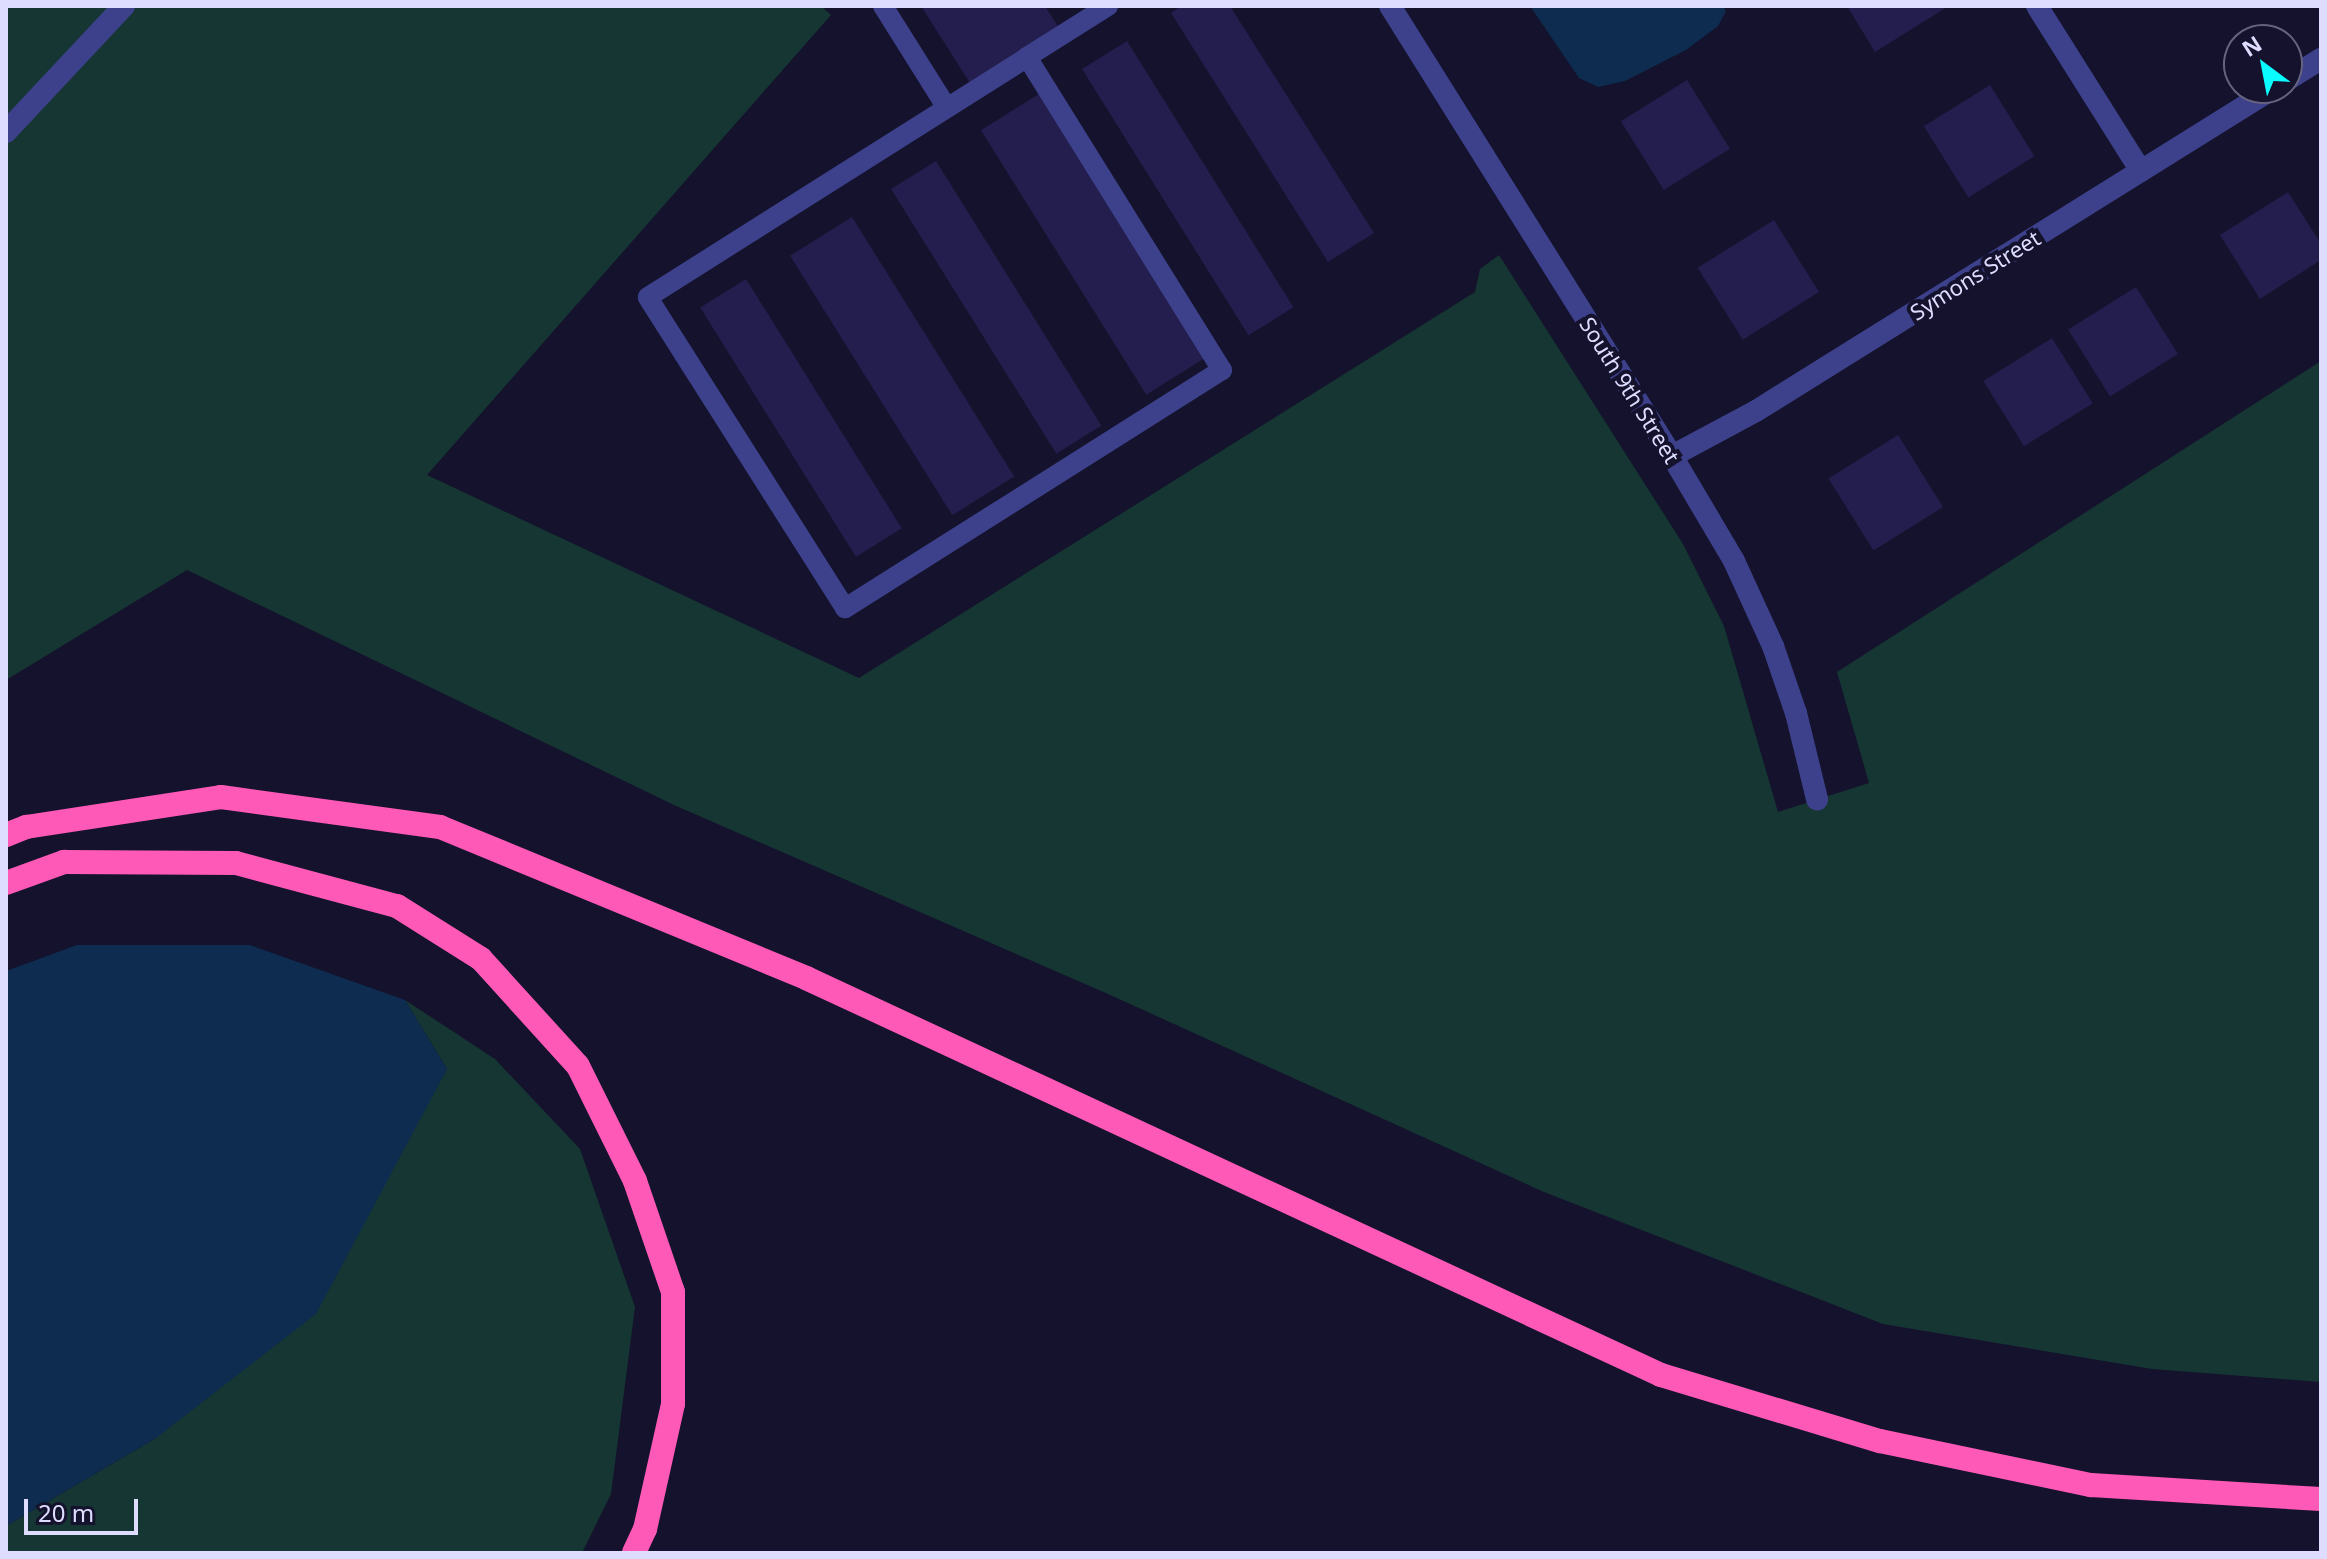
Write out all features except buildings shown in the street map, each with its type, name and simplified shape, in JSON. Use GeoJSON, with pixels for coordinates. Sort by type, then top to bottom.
{"type":"FeatureCollection","features":[{"type":"Feature","properties":{"kind":"highway"},"geometry":{"type":"LineString","coordinates":[[6,835],[26,827],[221,797],[440,827],[806,978],[1661,1375],[1880,1441],[2091,1485],[2321,1499]]}},
{"type":"Feature","properties":{"kind":"highway"},"geometry":{"type":"LineString","coordinates":[[6,883],[64,862],[236,863],[397,906],[481,959],[578,1066],[635,1181],[673,1292],[673,1404],[645,1529],[634,1553]]}},
{"type":"Feature","properties":{"kind":"street"},"geometry":{"type":"LineString","coordinates":[[6,132],[124,6]]}},
{"type":"Feature","properties":{"kind":"street","name":"South 9th Street"},"geometry":{"type":"LineString","coordinates":[[1390,6],[1672,456],[1734,561],[1773,646],[1796,713],[1817,799]]}},
{"type":"Feature","properties":{"kind":"street"},"geometry":{"type":"LineString","coordinates":[[2037,6],[2141,171]]}},
{"type":"Feature","properties":{"kind":"street"},"geometry":{"type":"LineString","coordinates":[[2303,70],[2321,59]]}},
{"type":"Feature","properties":{"kind":"street","name":"Symons Street"},"geometry":{"type":"LineString","coordinates":[[1672,456],[1756,411],[2248,104]]}},
{"type":"Feature","properties":{"kind":"lane"},"geometry":{"type":"LineString","coordinates":[[883,6],[947,108]]}},
{"type":"Feature","properties":{"kind":"lane"},"geometry":{"type":"LineString","coordinates":[[1027,57],[1222,370],[845,608],[648,297],[1027,57],[1108,6]]}},
{"type":"Feature","properties":{"kind":"green space"},"geometry":{"type":"Polygon","coordinates":[[[6,6],[821,6],[831,15],[427,475],[859,678],[1475,292],[1480,269],[1499,255],[1683,544],[1724,626],[1778,812],[1869,783],[1837,672],[2321,361],[2321,1382],[2152,1369],[1883,1324],[1544,1192],[1108,994],[674,805],[187,570],[6,680],[6,6]]]}},
{"type":"Feature","properties":{"kind":"green space"},"geometry":{"type":"Polygon","coordinates":[[[405,1000],[495,1059],[580,1149],[635,1307],[611,1494],[582,1553],[6,1553],[6,1526],[156,1438],[394,1164],[447,1069],[405,1000]]]}},
{"type":"Feature","properties":{"kind":"water"},"geometry":{"type":"Polygon","coordinates":[[[1530,6],[1723,6],[1726,11],[1718,26],[1686,50],[1625,81],[1598,87],[1579,78],[1530,6]]]}},
{"type":"Feature","properties":{"kind":"water"},"geometry":{"type":"Polygon","coordinates":[[[77,945],[250,945],[405,1000],[447,1069],[316,1314],[156,1438],[6,1526],[6,971],[77,945]]]}}]}
